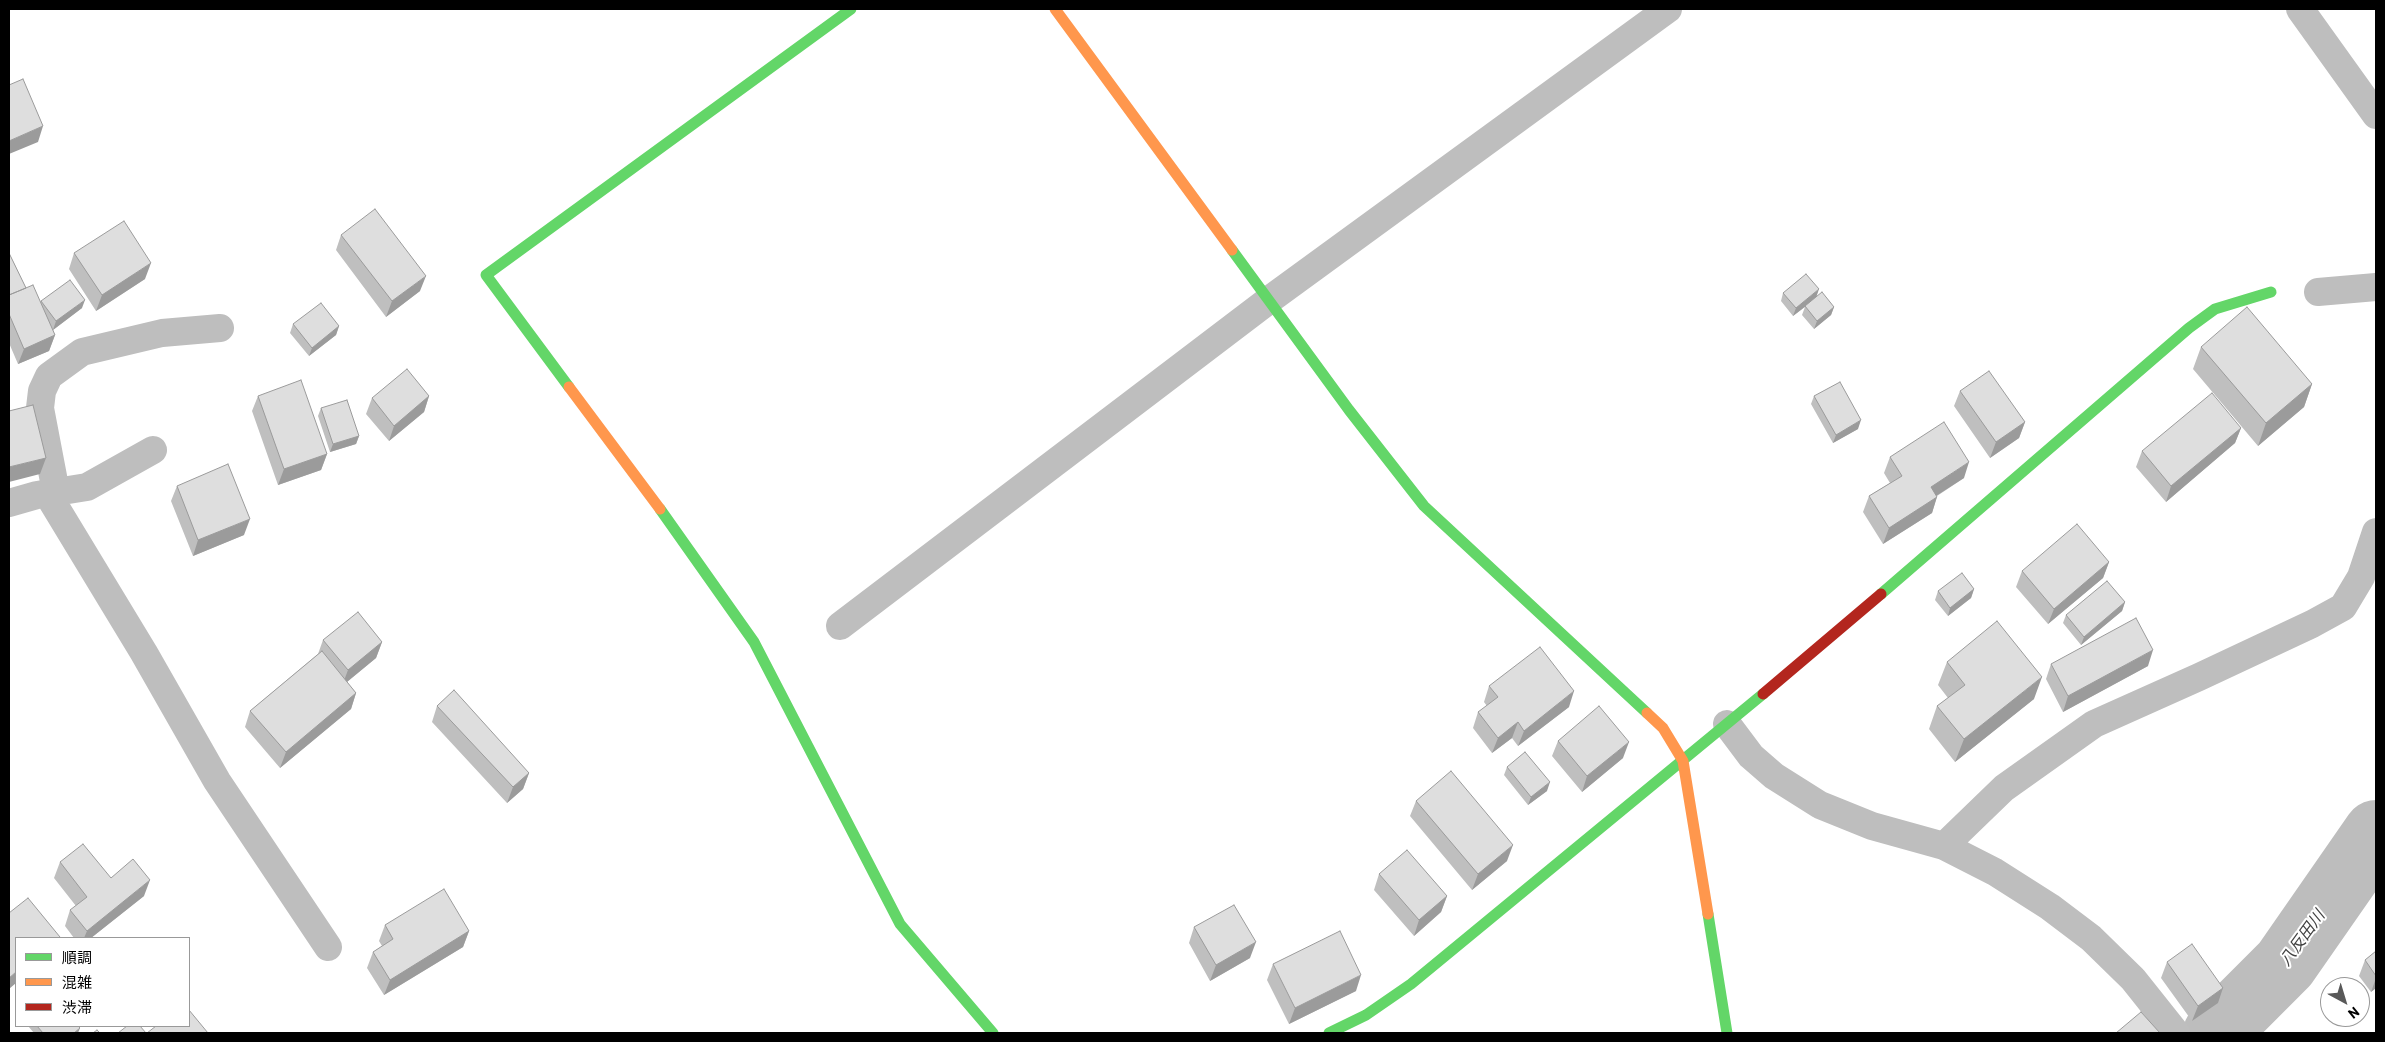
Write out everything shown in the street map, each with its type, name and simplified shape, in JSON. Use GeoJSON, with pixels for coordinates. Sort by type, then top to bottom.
{"type":"FeatureCollection","features":[{"type":"Feature","properties":{"kind":"street"},"geometry":{"type":"LineString","coordinates":[[851,9],[486,275],[701,564],[748,634],[900,924],[993,1033]]}},
{"type":"Feature","properties":{"kind":"street"},"geometry":{"type":"LineString","coordinates":[[1055,9],[1349,410],[1424,506],[1663,728],[1683,761],[1727,1033]]}},
{"type":"Feature","properties":{"kind":"street"},"geometry":{"type":"LineString","coordinates":[[840,626],[1269,300],[1668,9]]}},
{"type":"Feature","properties":{"kind":"street"},"geometry":{"type":"LineString","coordinates":[[2300,9],[2376,115]]}},
{"type":"Feature","properties":{"kind":"street"},"geometry":{"type":"LineString","coordinates":[[2318,292],[2376,287]]}},
{"type":"Feature","properties":{"kind":"street"},"geometry":{"type":"LineString","coordinates":[[1329,1033],[1366,1015],[1411,984],[1848,623],[2189,328],[2214,310],[2270,292]]}},
{"type":"Feature","properties":{"kind":"street"},"geometry":{"type":"LineString","coordinates":[[220,328],[162,334],[82,352],[49,376],[42,391],[40,408],[52,492],[217,780],[328,947]]}},
{"type":"Feature","properties":{"kind":"street"},"geometry":{"type":"LineString","coordinates":[[9,503],[52,492],[87,487],[153,450]]}},
{"type":"Feature","properties":{"kind":"street"},"geometry":{"type":"LineString","coordinates":[[1944,846],[2004,788],[2094,724],[2312,624],[2343,607],[2361,577],[2376,532]]}},
{"type":"Feature","properties":{"kind":"street"},"geometry":{"type":"LineString","coordinates":[[1727,724],[1751,756],[1774,776],[1820,805],[1872,826],[1944,846],[1995,872],[2050,907],[2091,938],[2133,979],[2176,1033]]}},
{"type":"Feature","properties":{"kind":"building"},"geometry":{"type":"Polygon","coordinates":[[[23,79],[43,126],[9,141],[9,85],[23,79]]]}},
{"type":"Feature","properties":{"kind":"building"},"geometry":{"type":"Polygon","coordinates":[[[375,209],[426,276],[392,301],[341,235],[375,209]]]}},
{"type":"Feature","properties":{"kind":"building"},"geometry":{"type":"Polygon","coordinates":[[[124,221],[151,263],[102,295],[74,253],[124,221]]]}},
{"type":"Feature","properties":{"kind":"building"},"geometry":{"type":"Polygon","coordinates":[[[9,253],[26,288],[9,295],[9,253]]]}},
{"type":"Feature","properties":{"kind":"building"},"geometry":{"type":"Polygon","coordinates":[[[1806,274],[1819,289],[1796,308],[1783,293],[1806,274]]]}},
{"type":"Feature","properties":{"kind":"building"},"geometry":{"type":"Polygon","coordinates":[[[70,280],[85,300],[56,321],[41,301],[70,280]]]}},
{"type":"Feature","properties":{"kind":"building"},"geometry":{"type":"Polygon","coordinates":[[[33,285],[55,335],[24,349],[9,314],[9,295],[33,285]]]}},
{"type":"Feature","properties":{"kind":"building"},"geometry":{"type":"Polygon","coordinates":[[[1822,292],[1834,307],[1817,321],[1805,306],[1822,292]]]}},
{"type":"Feature","properties":{"kind":"building"},"geometry":{"type":"Polygon","coordinates":[[[321,303],[339,326],[312,348],[293,324],[321,303]]]}},
{"type":"Feature","properties":{"kind":"building"},"geometry":{"type":"Polygon","coordinates":[[[2247,307],[2312,384],[2266,423],[2201,347],[2247,307]]]}},
{"type":"Feature","properties":{"kind":"building"},"geometry":{"type":"Polygon","coordinates":[[[407,369],[429,396],[394,426],[372,398],[407,369]]]}},
{"type":"Feature","properties":{"kind":"building"},"geometry":{"type":"Polygon","coordinates":[[[1989,371],[2025,422],[1996,442],[1960,391],[1989,371]]]}},
{"type":"Feature","properties":{"kind":"building"},"geometry":{"type":"Polygon","coordinates":[[[301,380],[327,454],[284,469],[258,396],[301,380]]]}},
{"type":"Feature","properties":{"kind":"building"},"geometry":{"type":"Polygon","coordinates":[[[1840,382],[1861,420],[1836,435],[1814,396],[1840,382]]]}},
{"type":"Feature","properties":{"kind":"building"},"geometry":{"type":"Polygon","coordinates":[[[2212,393],[2241,428],[2171,486],[2142,451],[2212,393]]]}},
{"type":"Feature","properties":{"kind":"building"},"geometry":{"type":"Polygon","coordinates":[[[347,400],[359,436],[333,444],[321,408],[347,400]]]}},
{"type":"Feature","properties":{"kind":"building"},"geometry":{"type":"Polygon","coordinates":[[[33,405],[46,458],[9,467],[9,411],[33,405]]]}},
{"type":"Feature","properties":{"kind":"building"},"geometry":{"type":"Polygon","coordinates":[[[1944,422],[1969,462],[1931,487],[1937,497],[1889,528],[1869,496],[1902,476],[1890,457],[1944,422]]]}},
{"type":"Feature","properties":{"kind":"building"},"geometry":{"type":"Polygon","coordinates":[[[228,464],[250,519],[198,540],[177,486],[228,464]]]}},
{"type":"Feature","properties":{"kind":"building"},"geometry":{"type":"Polygon","coordinates":[[[2077,524],[2109,562],[2054,609],[2022,571],[2077,524]]]}},
{"type":"Feature","properties":{"kind":"building"},"geometry":{"type":"Polygon","coordinates":[[[1962,573],[1974,589],[1950,608],[1938,591],[1962,573]]]}},
{"type":"Feature","properties":{"kind":"building"},"geometry":{"type":"Polygon","coordinates":[[[2107,581],[2125,602],[2084,637],[2066,615],[2107,581]]]}},
{"type":"Feature","properties":{"kind":"building"},"geometry":{"type":"Polygon","coordinates":[[[358,612],[382,642],[348,670],[323,640],[358,612]]]}},
{"type":"Feature","properties":{"kind":"building"},"geometry":{"type":"Polygon","coordinates":[[[2136,618],[2153,650],[2068,696],[2051,664],[2136,618]]]}},
{"type":"Feature","properties":{"kind":"building"},"geometry":{"type":"Polygon","coordinates":[[[1997,621],[2042,677],[1964,739],[1937,706],[1965,685],[1947,662],[1997,621]]]}},
{"type":"Feature","properties":{"kind":"building"},"geometry":{"type":"Polygon","coordinates":[[[1540,647],[1574,691],[1524,731],[1518,722],[1498,738],[1478,712],[1498,697],[1489,686],[1540,647]]]}},
{"type":"Feature","properties":{"kind":"building"},"geometry":{"type":"Polygon","coordinates":[[[322,651],[356,693],[286,752],[250,711],[322,651]]]}},
{"type":"Feature","properties":{"kind":"building"},"geometry":{"type":"Polygon","coordinates":[[[454,690],[529,773],[513,787],[437,706],[454,690]]]}},
{"type":"Feature","properties":{"kind":"building"},"geometry":{"type":"Polygon","coordinates":[[[1599,706],[1629,742],[1587,776],[1558,741],[1599,706]]]}},
{"type":"Feature","properties":{"kind":"building"},"geometry":{"type":"Polygon","coordinates":[[[1525,752],[1550,782],[1531,797],[1507,767],[1525,752]]]}},
{"type":"Feature","properties":{"kind":"building"},"geometry":{"type":"Polygon","coordinates":[[[1451,771],[1513,845],[1478,874],[1416,801],[1451,771]]]}},
{"type":"Feature","properties":{"kind":"building"},"geometry":{"type":"Polygon","coordinates":[[[83,844],[111,878],[133,859],[150,880],[87,931],[70,910],[87,897],[60,862],[83,844]]]}},
{"type":"Feature","properties":{"kind":"building"},"geometry":{"type":"Polygon","coordinates":[[[1407,850],[1447,896],[1419,920],[1379,874],[1407,850]]]}},
{"type":"Feature","properties":{"kind":"building"},"geometry":{"type":"Polygon","coordinates":[[[444,889],[469,931],[390,980],[373,952],[393,939],[385,925],[444,889]]]}},
{"type":"Feature","properties":{"kind":"building"},"geometry":{"type":"Polygon","coordinates":[[[28,898],[60,937],[15,937],[15,973],[9,978],[9,913],[28,898]]]}},
{"type":"Feature","properties":{"kind":"building"},"geometry":{"type":"Polygon","coordinates":[[[1234,905],[1256,942],[1216,965],[1194,927],[1234,905]]]}},
{"type":"Feature","properties":{"kind":"building"},"geometry":{"type":"Polygon","coordinates":[[[1340,931],[1361,975],[1295,1008],[1273,964],[1340,931]]]}},
{"type":"Feature","properties":{"kind":"building"},"geometry":{"type":"Polygon","coordinates":[[[2192,944],[2223,988],[2198,1006],[2167,962],[2192,944]]]}},
{"type":"Feature","properties":{"kind":"building"},"geometry":{"type":"Polygon","coordinates":[[[2376,951],[2376,976],[2365,960],[2376,951]]]}},
{"type":"Feature","properties":{"kind":"building"},"geometry":{"type":"Polygon","coordinates":[[[190,1011],[208,1033],[147,1033],[155,1027],[190,1027],[190,1011]]]}},
{"type":"Feature","properties":{"kind":"building"},"geometry":{"type":"Polygon","coordinates":[[[2141,1012],[2160,1033],[2116,1033],[2141,1012]]]}},
{"type":"Feature","properties":{"kind":"building"},"geometry":{"type":"Polygon","coordinates":[[[38,1027],[80,1028],[74,1033],[43,1033],[38,1027]]]}},
{"type":"Feature","properties":{"kind":"building"},"geometry":{"type":"Polygon","coordinates":[[[126,1027],[141,1027],[146,1033],[118,1033],[126,1027]]]}},
{"type":"Feature","properties":{"kind":"waterway","name":"八反田川"},"geometry":{"type":"LineString","coordinates":[[2216,1033],[2285,964],[2376,833]]}},
{"type":"Feature","properties":{"kind":"traffic: fast"},"geometry":{"type":"LineString","coordinates":[[569,387],[486,275],[851,9]]}},
{"type":"Feature","properties":{"kind":"traffic: fast"},"geometry":{"type":"LineString","coordinates":[[1232,250],[1349,410],[1424,506],[1647,713]]}},
{"type":"Feature","properties":{"kind":"traffic: fast"},"geometry":{"type":"LineString","coordinates":[[1881,594],[2189,328],[2215,309],[2271,292]]}},
{"type":"Feature","properties":{"kind":"traffic: fast"},"geometry":{"type":"LineString","coordinates":[[660,509],[754,642],[900,924],[993,1033]]}},
{"type":"Feature","properties":{"kind":"traffic: fast"},"geometry":{"type":"LineString","coordinates":[[1329,1033],[1366,1015],[1411,984],[1763,694]]}},
{"type":"Feature","properties":{"kind":"traffic: fast"},"geometry":{"type":"LineString","coordinates":[[1708,914],[1727,1033]]}},
{"type":"Feature","properties":{"kind":"traffic: slow"},"geometry":{"type":"LineString","coordinates":[[1055,9],[1232,250]]}},
{"type":"Feature","properties":{"kind":"traffic: slow"},"geometry":{"type":"LineString","coordinates":[[569,387],[660,509]]}},
{"type":"Feature","properties":{"kind":"traffic: slow"},"geometry":{"type":"LineString","coordinates":[[1647,713],[1663,728],[1683,761],[1708,914]]}},
{"type":"Feature","properties":{"kind":"traffic: jam"},"geometry":{"type":"LineString","coordinates":[[1763,694],[1881,594]]}}]}
